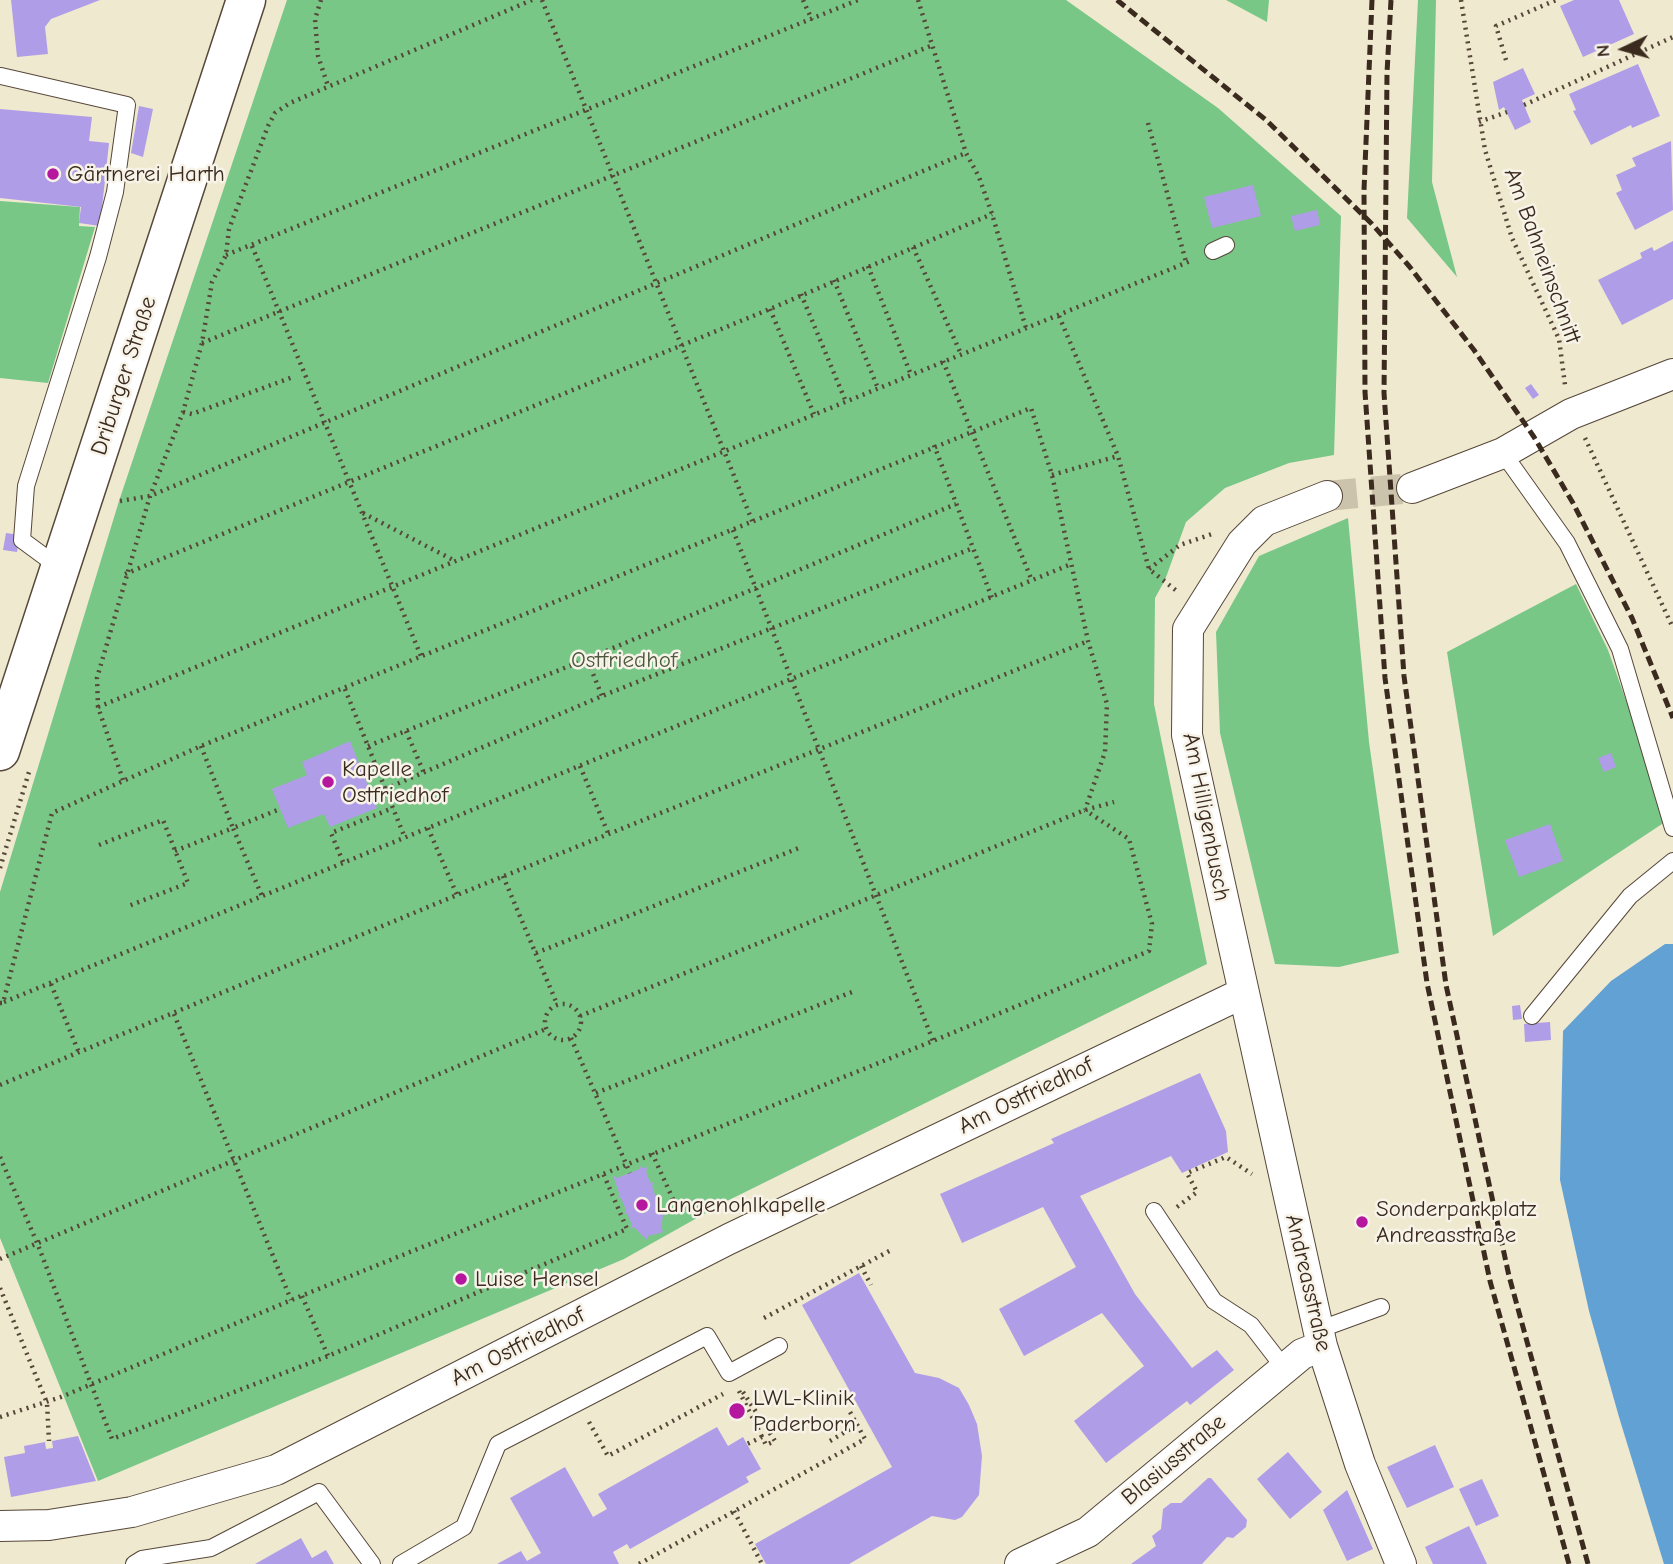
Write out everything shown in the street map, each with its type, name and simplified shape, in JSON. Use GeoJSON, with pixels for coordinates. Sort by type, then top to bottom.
{"type":"FeatureCollection","features":[{"type":"Feature","properties":{"kind":"main road","name":"Driburger Straße"},"geometry":{"type":"LineString","coordinates":[[0,751],[246,0]]}},
{"type":"Feature","properties":{"kind":"street"},"geometry":{"type":"LineString","coordinates":[[1412,488],[1503,453],[1571,414],[1673,374]]}},
{"type":"Feature","properties":{"kind":"street","name":"Am Hilligenbusch"},"geometry":{"type":"LineString","coordinates":[[1242,993],[1187,735],[1188,629],[1242,543],[1264,521],[1327,496]]}},
{"type":"Feature","properties":{"kind":"street","name":"Andreasstraße"},"geometry":{"type":"LineString","coordinates":[[1242,993],[1320,1338],[1356,1453],[1401,1564]]}},
{"type":"Feature","properties":{"kind":"street","name":"Am Ostfriedhof"},"geometry":{"type":"LineString","coordinates":[[0,1526],[49,1525],[132,1512],[276,1470],[729,1239],[1242,993]]}},
{"type":"Feature","properties":{"kind":"street","name":"Blasiusstraße"},"geometry":{"type":"LineString","coordinates":[[1020,1564],[1088,1532],[1320,1338]]}},
{"type":"Feature","properties":{"kind":"lane"},"geometry":{"type":"LineString","coordinates":[[1,76],[127,105],[115,192],[99,257],[26,486],[22,540],[60,568]]}},
{"type":"Feature","properties":{"kind":"lane"},"geometry":{"type":"LineString","coordinates":[[1503,453],[1567,543],[1620,649],[1673,828]]}},
{"type":"Feature","properties":{"kind":"lane"},"geometry":{"type":"LineString","coordinates":[[1532,1016],[1630,896],[1673,861]]}},
{"type":"Feature","properties":{"kind":"lane"},"geometry":{"type":"LineString","coordinates":[[1154,1211],[1214,1301],[1251,1325],[1285,1369]]}},
{"type":"Feature","properties":{"kind":"lane"},"geometry":{"type":"LineString","coordinates":[[1320,1338],[1381,1307]]}},
{"type":"Feature","properties":{"kind":"lane"},"geometry":{"type":"LineString","coordinates":[[401,1564],[464,1527],[498,1444],[707,1336],[729,1373],[779,1346]]}},
{"type":"Feature","properties":{"kind":"lane"},"geometry":{"type":"LineString","coordinates":[[134,1564],[142,1559],[211,1548],[319,1492],[372,1564]]}},
{"type":"Feature","properties":{"kind":"path"},"geometry":{"type":"LineString","coordinates":[[321,0],[315,19],[318,57],[328,86]]}},
{"type":"Feature","properties":{"kind":"path"},"geometry":{"type":"LineString","coordinates":[[123,780],[98,707],[97,678],[125,574],[150,496],[183,412],[202,343],[212,282],[226,255],[229,229],[275,113],[328,86],[532,0]]}},
{"type":"Feature","properties":{"kind":"path"},"geometry":{"type":"LineString","coordinates":[[542,0],[588,108],[753,523]]}},
{"type":"Feature","properties":{"kind":"path"},"geometry":{"type":"LineString","coordinates":[[803,0],[812,20]]}},
{"type":"Feature","properties":{"kind":"path"},"geometry":{"type":"LineString","coordinates":[[226,255],[858,0]]}},
{"type":"Feature","properties":{"kind":"path"},"geometry":{"type":"LineString","coordinates":[[918,0],[967,153],[992,214],[1026,328]]}},
{"type":"Feature","properties":{"kind":"path","name":"Am Bahneinschnitt"},"geometry":{"type":"LineString","coordinates":[[1461,0],[1479,122],[1512,238],[1559,339],[1571,414],[1673,628]]}},
{"type":"Feature","properties":{"kind":"path"},"geometry":{"type":"LineString","coordinates":[[1506,60],[1496,26],[1556,0]]}},
{"type":"Feature","properties":{"kind":"path"},"geometry":{"type":"LineString","coordinates":[[1524,105],[1673,37]]}},
{"type":"Feature","properties":{"kind":"path"},"geometry":{"type":"LineString","coordinates":[[202,343],[933,45]]}},
{"type":"Feature","properties":{"kind":"path"},"geometry":{"type":"LineString","coordinates":[[1479,122],[1507,112]]}},
{"type":"Feature","properties":{"kind":"path"},"geometry":{"type":"LineString","coordinates":[[1147,124],[1186,262]]}},
{"type":"Feature","properties":{"kind":"path"},"geometry":{"type":"LineString","coordinates":[[118,501],[150,496],[324,420],[658,284],[967,153]]}},
{"type":"Feature","properties":{"kind":"path"},"geometry":{"type":"LineString","coordinates":[[125,574],[770,309],[992,214]]}},
{"type":"Feature","properties":{"kind":"path"},"geometry":{"type":"LineString","coordinates":[[252,246],[421,656]]}},
{"type":"Feature","properties":{"kind":"path"},"geometry":{"type":"LineString","coordinates":[[913,247],[961,354]]}},
{"type":"Feature","properties":{"kind":"path"},"geometry":{"type":"LineString","coordinates":[[98,707],[1220,248]]}},
{"type":"Feature","properties":{"kind":"path"},"geometry":{"type":"LineString","coordinates":[[869,266],[911,374]]}},
{"type":"Feature","properties":{"kind":"path"},"geometry":{"type":"LineString","coordinates":[[834,280],[877,386]]}},
{"type":"Feature","properties":{"kind":"path"},"geometry":{"type":"LineString","coordinates":[[802,294],[846,402]]}},
{"type":"Feature","properties":{"kind":"path"},"geometry":{"type":"LineString","coordinates":[[770,309],[814,414]]}},
{"type":"Feature","properties":{"kind":"path"},"geometry":{"type":"LineString","coordinates":[[1059,316],[1118,456],[1149,569],[1180,545],[1222,530],[1242,543]]}},
{"type":"Feature","properties":{"kind":"path"},"geometry":{"type":"LineString","coordinates":[[943,361],[1032,581]]}},
{"type":"Feature","properties":{"kind":"path"},"geometry":{"type":"LineString","coordinates":[[183,412],[192,414],[293,377]]}},
{"type":"Feature","properties":{"kind":"path"},"geometry":{"type":"LineString","coordinates":[[1,1003],[52,813],[201,747],[753,523],[970,430],[1031,408],[1052,475],[1069,565],[1107,704],[1105,752],[1086,810]]}},
{"type":"Feature","properties":{"kind":"path"},"geometry":{"type":"LineString","coordinates":[[934,446],[992,598]]}},
{"type":"Feature","properties":{"kind":"path"},"geometry":{"type":"LineString","coordinates":[[1052,475],[1118,456]]}},
{"type":"Feature","properties":{"kind":"path"},"geometry":{"type":"LineString","coordinates":[[368,746],[587,659],[956,504]]}},
{"type":"Feature","properties":{"kind":"path"},"geometry":{"type":"LineString","coordinates":[[362,513],[456,562]]}},
{"type":"Feature","properties":{"kind":"path"},"geometry":{"type":"LineString","coordinates":[[733,530],[933,1041]]}},
{"type":"Feature","properties":{"kind":"path"},"geometry":{"type":"LineString","coordinates":[[386,789],[602,696],[973,548]]}},
{"type":"Feature","properties":{"kind":"path"},"geometry":{"type":"LineString","coordinates":[[1,1003],[51,985],[343,862],[1069,565]]}},
{"type":"Feature","properties":{"kind":"path"},"geometry":{"type":"LineString","coordinates":[[0,1085],[503,876],[1088,642]]}},
{"type":"Feature","properties":{"kind":"path"},"geometry":{"type":"LineString","coordinates":[[587,659],[602,696]]}},
{"type":"Feature","properties":{"kind":"path"},"geometry":{"type":"LineString","coordinates":[[345,689],[405,838]]}},
{"type":"Feature","properties":{"kind":"path"},"geometry":{"type":"LineString","coordinates":[[406,731],[424,774]]}},
{"type":"Feature","properties":{"kind":"path"},"geometry":{"type":"LineString","coordinates":[[201,747],[262,896]]}},
{"type":"Feature","properties":{"kind":"path"},"geometry":{"type":"LineString","coordinates":[[580,766],[608,834]]}},
{"type":"Feature","properties":{"kind":"path"},"geometry":{"type":"LineString","coordinates":[[580,1016],[1086,810],[1114,802]]}},
{"type":"Feature","properties":{"kind":"path"},"geometry":{"type":"LineString","coordinates":[[343,862],[331,832],[393,807]]}},
{"type":"Feature","properties":{"kind":"path"},"geometry":{"type":"LineString","coordinates":[[175,851],[280,809]]}},
{"type":"Feature","properties":{"kind":"path"},"geometry":{"type":"LineString","coordinates":[[0,1417],[47,1403],[291,1300],[1149,951],[1152,925],[1129,839],[1086,810]]}},
{"type":"Feature","properties":{"kind":"path"},"geometry":{"type":"LineString","coordinates":[[99,845],[163,820],[188,883],[126,907]]}},
{"type":"Feature","properties":{"kind":"path"},"geometry":{"type":"LineString","coordinates":[[428,828],[457,895]]}},
{"type":"Feature","properties":{"kind":"path"},"geometry":{"type":"LineString","coordinates":[[536,953],[799,848]]}},
{"type":"Feature","properties":{"kind":"path"},"geometry":{"type":"LineString","coordinates":[[503,876],[557,1004]]}},
{"type":"Feature","properties":{"kind":"path"},"geometry":{"type":"LineString","coordinates":[[51,985],[79,1053]]}},
{"type":"Feature","properties":{"kind":"path"},"geometry":{"type":"LineString","coordinates":[[596,1093],[852,992]]}},
{"type":"Feature","properties":{"kind":"path"},"geometry":{"type":"LineString","coordinates":[[557,1004],[572,1006],[580,1016],[579,1030],[571,1038],[557,1040],[546,1029],[547,1012],[557,1004]]}},
{"type":"Feature","properties":{"kind":"path"},"geometry":{"type":"LineString","coordinates":[[174,1014],[291,1300]]}},
{"type":"Feature","properties":{"kind":"path"},"geometry":{"type":"LineString","coordinates":[[0,1259],[546,1029]]}},
{"type":"Feature","properties":{"kind":"path"},"geometry":{"type":"LineString","coordinates":[[571,1038],[630,1173]]}},
{"type":"Feature","properties":{"kind":"path"},"geometry":{"type":"LineString","coordinates":[[653,1153],[677,1208],[712,1204],[714,1209]]}},
{"type":"Feature","properties":{"kind":"path"},"geometry":{"type":"LineString","coordinates":[[0,1157],[37,1244],[112,1439],[328,1356],[626,1229],[603,1174]]}},
{"type":"Feature","properties":{"kind":"path"},"geometry":{"type":"LineString","coordinates":[[1197,1192],[1187,1173],[1226,1157],[1250,1174],[1280,1165]]}},
{"type":"Feature","properties":{"kind":"path"},"geometry":{"type":"LineString","coordinates":[[764,1318],[893,1249]]}},
{"type":"Feature","properties":{"kind":"path"},"geometry":{"type":"LineString","coordinates":[[861,1266],[871,1285]]}},
{"type":"Feature","properties":{"kind":"path"},"geometry":{"type":"LineString","coordinates":[[0,1288],[47,1403],[49,1441]]}},
{"type":"Feature","properties":{"kind":"path"},"geometry":{"type":"LineString","coordinates":[[301,1296],[328,1356]]}},
{"type":"Feature","properties":{"kind":"path"},"geometry":{"type":"LineString","coordinates":[[579,1402],[608,1456],[737,1386],[729,1373]]}},
{"type":"Feature","properties":{"kind":"path"},"geometry":{"type":"LineString","coordinates":[[743,1402],[766,1446],[775,1441],[750,1398]]}},
{"type":"Feature","properties":{"kind":"path"},"geometry":{"type":"LineString","coordinates":[[639,1564],[865,1439],[850,1412]]}},
{"type":"Feature","properties":{"kind":"path"},"geometry":{"type":"LineString","coordinates":[[830,1441],[857,1425]]}},
{"type":"Feature","properties":{"kind":"path"},"geometry":{"type":"LineString","coordinates":[[747,1444],[762,1437]]}},
{"type":"Feature","properties":{"kind":"path"},"geometry":{"type":"LineString","coordinates":[[734,1511],[762,1564]]}},
{"type":"Feature","properties":{"kind":"green space","name":"Ostfriedhof"},"geometry":{"type":"Polygon","coordinates":[[[287,0],[1066,0],[1218,108],[1341,216],[1334,455],[1289,463],[1225,488],[1186,522],[1165,580],[1155,598],[1154,704],[1207,964],[729,1200],[624,1259],[98,1481],[0,1238],[0,892],[119,501],[287,0]]]}},
{"type":"Feature","properties":{"kind":"green space"},"geometry":{"type":"Polygon","coordinates":[[[1226,0],[1269,0],[1267,22],[1226,0]]]}},
{"type":"Feature","properties":{"kind":"green space"},"geometry":{"type":"Polygon","coordinates":[[[1418,0],[1436,0],[1432,182],[1457,277],[1407,218],[1418,0]]]}},
{"type":"Feature","properties":{"kind":"green space"},"geometry":{"type":"Polygon","coordinates":[[[0,201],[80,207],[79,226],[95,227],[48,383],[0,378],[0,201]]]}},
{"type":"Feature","properties":{"kind":"green space"},"geometry":{"type":"Polygon","coordinates":[[[1348,518],[1369,742],[1399,953],[1339,967],[1275,964],[1220,733],[1216,632],[1259,556],[1348,518]]]}},
{"type":"Feature","properties":{"kind":"green space"},"geometry":{"type":"Polygon","coordinates":[[[1576,584],[1608,650],[1657,787],[1665,822],[1493,936],[1447,652],[1576,584]]]}},
{"type":"Feature","properties":{"kind":"water"},"geometry":{"type":"Polygon","coordinates":[[[1665,944],[1673,944],[1673,1564],[1664,1564],[1619,1417],[1589,1311],[1560,1180],[1563,1031],[1611,981],[1665,944]]]}},
{"type":"Feature","properties":{"kind":"building"},"geometry":{"type":"Polygon","coordinates":[[[11,0],[100,0],[51,19],[45,27],[48,54],[17,57],[11,0]]]}},
{"type":"Feature","properties":{"kind":"building"},"geometry":{"type":"Polygon","coordinates":[[[1574,0],[1619,0],[1634,34],[1583,57],[1560,6],[1574,0]]]}},
{"type":"Feature","properties":{"kind":"building"},"geometry":{"type":"Polygon","coordinates":[[[1638,64],[1660,116],[1632,128],[1631,125],[1591,145],[1573,111],[1576,110],[1569,94],[1638,64]]]}},
{"type":"Feature","properties":{"kind":"building"},"geometry":{"type":"Polygon","coordinates":[[[1523,68],[1535,94],[1522,100],[1531,122],[1515,130],[1504,107],[1499,110],[1493,82],[1523,68]]]}},
{"type":"Feature","properties":{"kind":"building"},"geometry":{"type":"Polygon","coordinates":[[[139,106],[153,109],[143,157],[131,153],[139,106]]]}},
{"type":"Feature","properties":{"kind":"building","name":"Gärtnerei Harth"},"geometry":{"type":"Polygon","coordinates":[[[0,109],[92,117],[89,141],[109,143],[100,226],[79,223],[81,207],[0,198],[0,109]]]}},
{"type":"Feature","properties":{"kind":"building"},"geometry":{"type":"Polygon","coordinates":[[[1671,141],[1673,210],[1635,230],[1616,193],[1622,190],[1616,175],[1636,166],[1632,158],[1671,141]]]}},
{"type":"Feature","properties":{"kind":"building"},"geometry":{"type":"Polygon","coordinates":[[[1253,185],[1261,216],[1212,228],[1204,197],[1253,185]]]}},
{"type":"Feature","properties":{"kind":"building"},"geometry":{"type":"Polygon","coordinates":[[[1317,210],[1320,225],[1295,231],[1291,216],[1317,210]]]}},
{"type":"Feature","properties":{"kind":"building"},"geometry":{"type":"Polygon","coordinates":[[[1673,241],[1673,299],[1622,325],[1598,280],[1642,258],[1640,253],[1652,247],[1654,251],[1673,241]]]}},
{"type":"Feature","properties":{"kind":"building"},"geometry":{"type":"Polygon","coordinates":[[[1531,384],[1539,395],[1533,399],[1525,388],[1531,384]]]}},
{"type":"Feature","properties":{"kind":"building"},"geometry":{"type":"Polygon","coordinates":[[[6,533],[20,535],[17,552],[3,550],[6,533]]]}},
{"type":"Feature","properties":{"kind":"building","name":"Kapelle Ostfriedhof"},"geometry":{"type":"Polygon","coordinates":[[[350,741],[377,808],[330,827],[324,814],[288,828],[272,789],[307,775],[302,762],[350,741]]]}},
{"type":"Feature","properties":{"kind":"building"},"geometry":{"type":"Polygon","coordinates":[[[1611,753],[1616,767],[1604,772],[1598,758],[1611,753]]]}},
{"type":"Feature","properties":{"kind":"building"},"geometry":{"type":"Polygon","coordinates":[[[1550,824],[1563,861],[1519,877],[1505,840],[1550,824]]]}},
{"type":"Feature","properties":{"kind":"building"},"geometry":{"type":"Polygon","coordinates":[[[1520,1005],[1522,1019],[1513,1020],[1512,1006],[1520,1005]]]}},
{"type":"Feature","properties":{"kind":"building"},"geometry":{"type":"Polygon","coordinates":[[[1550,1022],[1551,1040],[1525,1042],[1524,1024],[1550,1022]]]}},
{"type":"Feature","properties":{"kind":"building"},"geometry":{"type":"Polygon","coordinates":[[[1200,1073],[1226,1131],[1228,1152],[1182,1173],[1171,1156],[1080,1196],[1135,1294],[1192,1368],[1217,1350],[1234,1370],[1190,1405],[1187,1401],[1106,1463],[1074,1421],[1144,1366],[1102,1313],[1024,1356],[999,1309],[1076,1267],[1043,1207],[962,1243],[940,1194],[1054,1143],[1051,1139],[1200,1073]]]}},
{"type":"Feature","properties":{"kind":"building","name":"Langenohlkapelle"},"geometry":{"type":"Polygon","coordinates":[[[641,1164],[642,1168],[648,1167],[646,1171],[650,1183],[654,1182],[652,1186],[656,1198],[660,1196],[658,1200],[662,1212],[667,1214],[663,1215],[661,1229],[664,1232],[648,1236],[647,1240],[634,1227],[630,1229],[632,1225],[627,1213],[624,1214],[626,1210],[621,1198],[617,1197],[620,1196],[613,1175],[617,1178],[640,1169],[641,1164]]]}},
{"type":"Feature","properties":{"kind":"building"},"geometry":{"type":"Polygon","coordinates":[[[859,1273],[915,1373],[939,1378],[959,1388],[969,1405],[977,1424],[982,1456],[979,1495],[962,1517],[955,1520],[932,1516],[849,1564],[766,1564],[755,1544],[892,1467],[802,1305],[859,1273]]]}},
{"type":"Feature","properties":{"kind":"building"},"geometry":{"type":"Polygon","coordinates":[[[717,1427],[728,1446],[743,1437],[761,1469],[746,1477],[749,1482],[630,1549],[627,1544],[613,1552],[619,1564],[497,1564],[521,1551],[527,1561],[541,1553],[510,1498],[565,1467],[593,1517],[607,1509],[598,1494],[717,1427]]]}},
{"type":"Feature","properties":{"kind":"building"},"geometry":{"type":"Polygon","coordinates":[[[78,1436],[96,1481],[11,1497],[4,1457],[25,1453],[24,1446],[45,1442],[46,1449],[53,1448],[52,1441],[78,1436]]]}},
{"type":"Feature","properties":{"kind":"building"},"geometry":{"type":"Polygon","coordinates":[[[1435,1445],[1454,1487],[1407,1508],[1387,1467],[1435,1445]]]}},
{"type":"Feature","properties":{"kind":"building"},"geometry":{"type":"Polygon","coordinates":[[[1288,1452],[1322,1492],[1290,1519],[1257,1479],[1288,1452]]]}},
{"type":"Feature","properties":{"kind":"building"},"geometry":{"type":"Polygon","coordinates":[[[1211,1478],[1247,1520],[1246,1527],[1233,1538],[1227,1537],[1202,1564],[1131,1564],[1156,1546],[1152,1536],[1161,1529],[1163,1509],[1171,1503],[1181,1503],[1211,1478]]]}},
{"type":"Feature","properties":{"kind":"building"},"geometry":{"type":"Polygon","coordinates":[[[1482,1479],[1499,1516],[1476,1526],[1459,1489],[1482,1479]]]}},
{"type":"Feature","properties":{"kind":"building"},"geometry":{"type":"Polygon","coordinates":[[[1347,1490],[1373,1549],[1347,1561],[1323,1510],[1347,1490]]]}},
{"type":"Feature","properties":{"kind":"building"},"geometry":{"type":"Polygon","coordinates":[[[1469,1526],[1487,1564],[1433,1564],[1425,1547],[1469,1526]]]}},
{"type":"Feature","properties":{"kind":"building"},"geometry":{"type":"Polygon","coordinates":[[[301,1538],[312,1558],[326,1550],[334,1564],[255,1564],[301,1538]]]}},
{"type":"Feature","properties":{"kind":"tunnel"},"geometry":{"type":"LineString","coordinates":[[1327,496],[1412,488]]}},
{"type":"Feature","properties":{"kind":"railway"},"geometry":{"type":"LineString","coordinates":[[1117,0],[1266,120],[1372,224],[1409,266],[1474,350],[1534,437],[1573,503],[1632,618],[1673,718]]}},
{"type":"Feature","properties":{"kind":"railway"},"geometry":{"type":"LineString","coordinates":[[1372,0],[1364,190],[1365,392],[1385,678],[1427,983],[1490,1281],[1569,1564]]}},
{"type":"Feature","properties":{"kind":"railway"},"geometry":{"type":"LineString","coordinates":[[1391,0],[1387,73],[1384,393],[1404,676],[1446,985],[1509,1276],[1588,1564]]}},
{"type":"Feature","properties":{"kind":"place","name":"Gärtnerei Harth"},"geometry":{"type":"Point","coordinates":[53,174]}},
{"type":"Feature","properties":{"kind":"place","name":"Kapelle Ostfriedhof"},"geometry":{"type":"Point","coordinates":[328,782]}},
{"type":"Feature","properties":{"kind":"place","name":"Langenohlkapelle"},"geometry":{"type":"Point","coordinates":[642,1205]}},
{"type":"Feature","properties":{"kind":"place","name":"Sonderparkplatz Andreasstraße"},"geometry":{"type":"Point","coordinates":[1362,1222]}},
{"type":"Feature","properties":{"kind":"place","name":"Luise Hensel"},"geometry":{"type":"Point","coordinates":[461,1279]}},
{"type":"Feature","properties":{"kind":"place","name":"LWL-Klinik Paderborn"},"geometry":{"type":"Point","coordinates":[737,1411]}}]}
